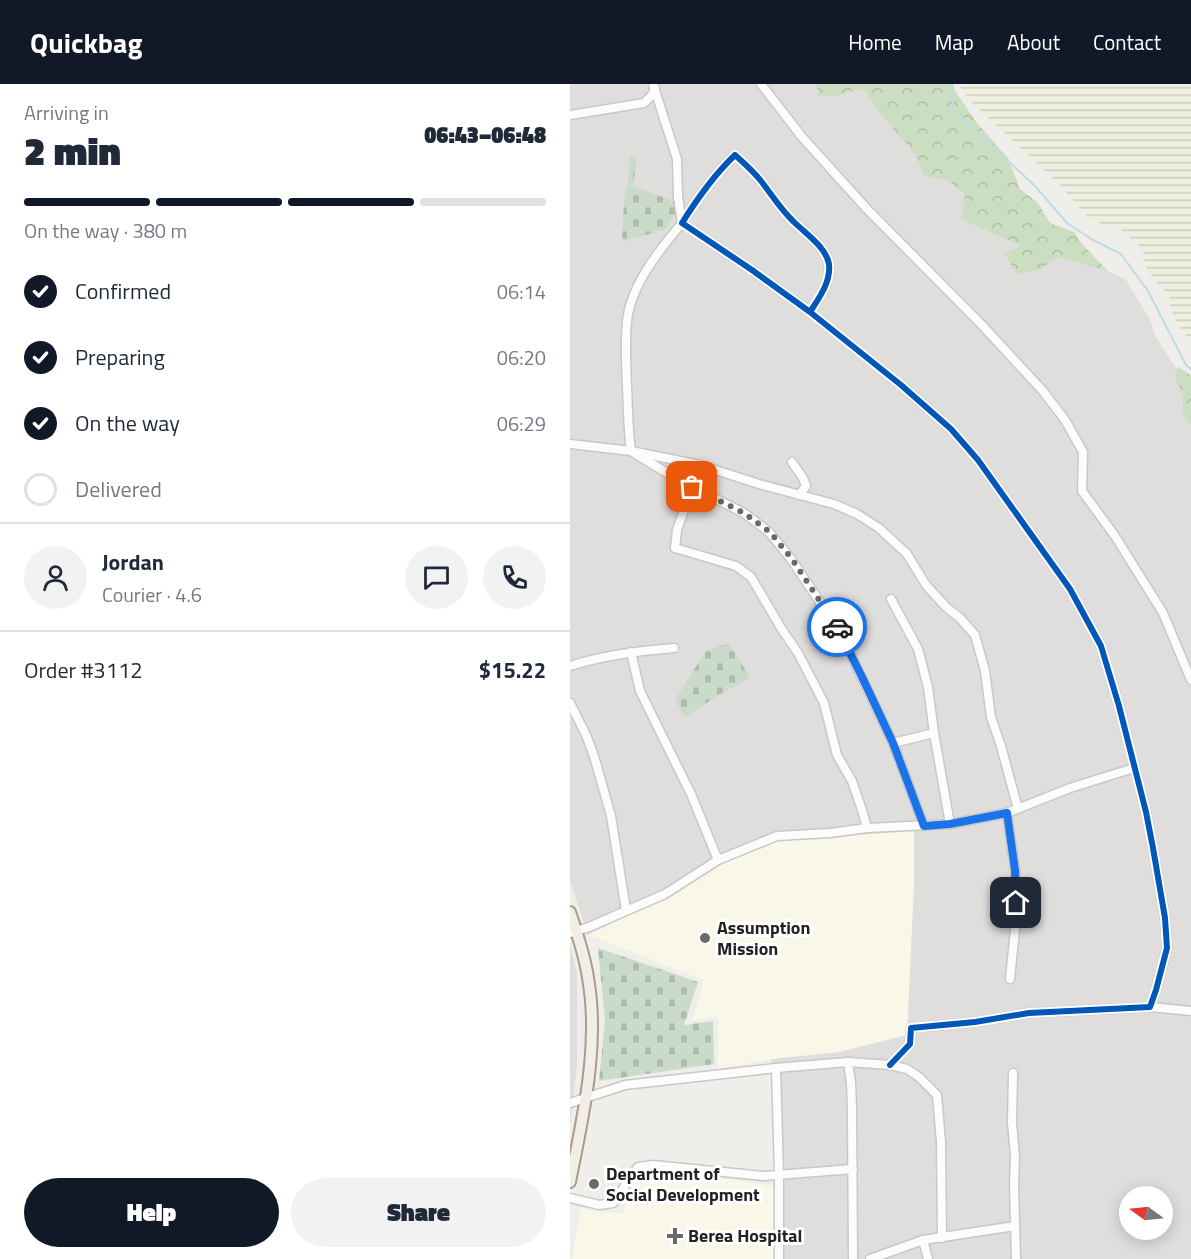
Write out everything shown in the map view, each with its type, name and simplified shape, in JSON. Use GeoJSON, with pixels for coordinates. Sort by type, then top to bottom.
{"type":"FeatureCollection","features":[{"type":"Feature","properties":{"kind":"main road"},"geometry":{"type":"LineString","coordinates":[[570,912],[573,931],[589,978],[591,1050],[586,1098],[570,1182]]}},
{"type":"Feature","properties":{"kind":"street"},"geometry":{"type":"LineString","coordinates":[[761,84],[802,137],[852,193],[981,324],[1042,390],[1065,420],[1083,452],[1082,491],[1116,536],[1163,613],[1191,680]]}},
{"type":"Feature","properties":{"kind":"street"},"geometry":{"type":"LineString","coordinates":[[570,115],[644,103],[652,95],[654,86]]}},
{"type":"Feature","properties":{"kind":"street"},"geometry":{"type":"LineString","coordinates":[[654,86],[677,159],[678,197],[682,223],[810,312],[902,385],[951,429],[978,460],[1071,589],[1101,646],[1146,812],[1165,918],[1167,948],[1150,1007]]}},
{"type":"Feature","properties":{"kind":"street"},"geometry":{"type":"LineString","coordinates":[[631,451],[626,359],[629,310],[659,250],[735,155],[760,180],[793,221],[808,234],[829,263],[828,278],[810,312]]}},
{"type":"Feature","properties":{"kind":"street"},"geometry":{"type":"LineString","coordinates":[[570,444],[607,447],[700,465],[834,504],[857,514],[879,528],[907,554],[926,585],[975,635],[985,671],[991,717],[1018,809]]}},
{"type":"Feature","properties":{"kind":"street"},"geometry":{"type":"LineString","coordinates":[[631,451],[692,487],[744,513],[770,532],[792,559],[840,632],[893,743],[924,826]]}},
{"type":"Feature","properties":{"kind":"street"},"geometry":{"type":"LineString","coordinates":[[792,462],[804,478],[806,486],[799,495]]}},
{"type":"Feature","properties":{"kind":"street"},"geometry":{"type":"LineString","coordinates":[[692,487],[677,530],[675,548],[736,566],[751,577],[798,653],[824,703],[837,754],[852,781],[867,828]]}},
{"type":"Feature","properties":{"kind":"street"},"geometry":{"type":"LineString","coordinates":[[891,599],[918,649],[928,687],[950,824]]}},
{"type":"Feature","properties":{"kind":"street"},"geometry":{"type":"LineString","coordinates":[[570,666],[592,659],[631,652],[674,648]]}},
{"type":"Feature","properties":{"kind":"street"},"geometry":{"type":"LineString","coordinates":[[631,652],[640,691],[691,794],[718,860]]}},
{"type":"Feature","properties":{"kind":"street"},"geometry":{"type":"LineString","coordinates":[[570,703],[594,756],[611,816],[626,910]]}},
{"type":"Feature","properties":{"kind":"street"},"geometry":{"type":"LineString","coordinates":[[893,743],[934,733]]}},
{"type":"Feature","properties":{"kind":"street"},"geometry":{"type":"LineString","coordinates":[[573,931],[590,927],[665,894],[718,860],[777,836],[950,824],[1007,813],[1070,788],[1134,768]]}},
{"type":"Feature","properties":{"kind":"street"},"geometry":{"type":"LineString","coordinates":[[1007,813],[1015,870],[1016,920],[1010,979]]}},
{"type":"Feature","properties":{"kind":"street"},"geometry":{"type":"LineString","coordinates":[[890,1065],[910,1044],[911,1028],[975,1022],[1029,1013],[1150,1007],[1191,1011]]}},
{"type":"Feature","properties":{"kind":"street"},"geometry":{"type":"LineString","coordinates":[[570,1103],[625,1085],[776,1068],[848,1062],[890,1065],[907,1069],[920,1077],[937,1095],[942,1142],[942,1238]]}},
{"type":"Feature","properties":{"kind":"street"},"geometry":{"type":"LineString","coordinates":[[848,1062],[851,1083],[853,1259]]}},
{"type":"Feature","properties":{"kind":"street"},"geometry":{"type":"LineString","coordinates":[[776,1068],[779,1259]]}},
{"type":"Feature","properties":{"kind":"street"},"geometry":{"type":"LineString","coordinates":[[1013,1073],[1012,1124],[1015,1156],[1016,1259]]}},
{"type":"Feature","properties":{"kind":"street"},"geometry":{"type":"LineString","coordinates":[[570,1198],[599,1205],[613,1203],[638,1167],[653,1165],[764,1176],[853,1169]]}},
{"type":"Feature","properties":{"kind":"street"},"geometry":{"type":"LineString","coordinates":[[870,1259],[923,1240],[1015,1226]]}},
{"type":"Feature","properties":{"kind":"street"},"geometry":{"type":"LineString","coordinates":[[923,1240],[928,1259]]}},
{"type":"Feature","properties":{"kind":"shaded area"},"geometry":{"type":"Polygon","coordinates":[[[570,84],[923,84],[1033,214],[1108,271],[1126,280],[1149,318],[1156,337],[1181,376],[1191,399],[1191,1259],[774,1259],[775,1162],[771,1059],[839,1052],[910,950],[914,885],[914,831],[666,897],[588,935],[570,881],[570,84]]]}},
{"type":"Feature","properties":{"kind":"shaded area"},"geometry":{"type":"Polygon","coordinates":[[[914,831],[914,885],[907,1035],[839,1052],[771,1059],[718,1069],[718,1017],[692,1020],[704,980],[588,935],[666,897],[724,862],[781,840],[914,831]]]}},
{"type":"Feature","properties":{"kind":"shaded area"},"geometry":{"type":"Polygon","coordinates":[[[570,945],[577,974],[577,1066],[570,1124],[570,945]]]}},
{"type":"Feature","properties":{"kind":"shaded area","name":"Berea Hospital"},"geometry":{"type":"Polygon","coordinates":[[[653,1169],[774,1186],[775,1259],[572,1259],[581,1209],[622,1214],[631,1190],[641,1176],[653,1169]]]}},
{"type":"Feature","properties":{"kind":"green space"},"geometry":{"type":"Polygon","coordinates":[[[817,84],[953,84],[955,91],[978,124],[1008,158],[1020,189],[1038,203],[1050,223],[1074,232],[1082,244],[1108,271],[1058,257],[1041,269],[1016,274],[1004,253],[1022,246],[961,219],[965,194],[949,181],[924,175],[916,155],[881,115],[863,88],[834,96],[818,96],[817,84]]]}},
{"type":"Feature","properties":{"kind":"green space"},"geometry":{"type":"Polygon","coordinates":[[[961,84],[1191,84],[1191,341],[1176,323],[1169,295],[1144,264],[1145,256],[1140,247],[1116,225],[1102,224],[1089,218],[1052,177],[973,104],[961,88],[961,84]]]}},
{"type":"Feature","properties":{"kind":"green space"},"geometry":{"type":"Polygon","coordinates":[[[630,156],[637,158],[633,186],[678,203],[674,216],[666,229],[622,242],[624,200],[630,156]]]}},
{"type":"Feature","properties":{"kind":"green space"},"geometry":{"type":"Polygon","coordinates":[[[1178,367],[1191,375],[1191,425],[1183,415],[1183,394],[1174,376],[1178,367]]]}},
{"type":"Feature","properties":{"kind":"green space"},"geometry":{"type":"Polygon","coordinates":[[[729,643],[750,678],[685,717],[675,700],[706,651],[729,643]]]}},
{"type":"Feature","properties":{"kind":"green space"},"geometry":{"type":"Polygon","coordinates":[[[598,948],[698,982],[684,1025],[713,1021],[714,1064],[599,1081],[605,1020],[598,948]]]}},
{"type":"Feature","properties":{"kind":"waterway"},"geometry":{"type":"LineString","coordinates":[[948,84],[955,111],[1035,186],[1067,223],[1121,254],[1148,291],[1186,365],[1191,369]]}},
{"type":"Feature","properties":{"kind":"cycle path"},"geometry":{"type":"LineString","coordinates":[[810,312],[828,277],[827,258],[814,241],[785,212],[755,174],[735,155],[720,170],[682,223],[810,312],[901,385],[951,429],[978,460],[1070,589],[1101,646],[1119,706],[1146,812],[1165,918],[1167,948],[1150,1007],[1029,1013],[975,1022],[911,1028],[910,1044],[890,1065]]}},
{"type":"Feature","properties":{"kind":"way so far"},"geometry":{"type":"LineString","coordinates":[[692,487],[744,513],[770,532],[792,559],[837,627]]}},
{"type":"Feature","properties":{"kind":"place","name":"Assumption Mission"},"geometry":{"type":"Point","coordinates":[705,938]}},
{"type":"Feature","properties":{"kind":"place","name":"Department of Social Development"},"geometry":{"type":"Point","coordinates":[594,1184]}},
{"type":"Feature","properties":{"kind":"place","name":"Berea Hospital"},"geometry":{"type":"Point","coordinates":[675,1236]}},
{"type":"Feature","properties":{"kind":"route"},"geometry":{"type":"LineString","coordinates":[[837,627],[893,743],[924,826],[950,824],[1007,813],[1015,870],[1016,903]]}}]}
